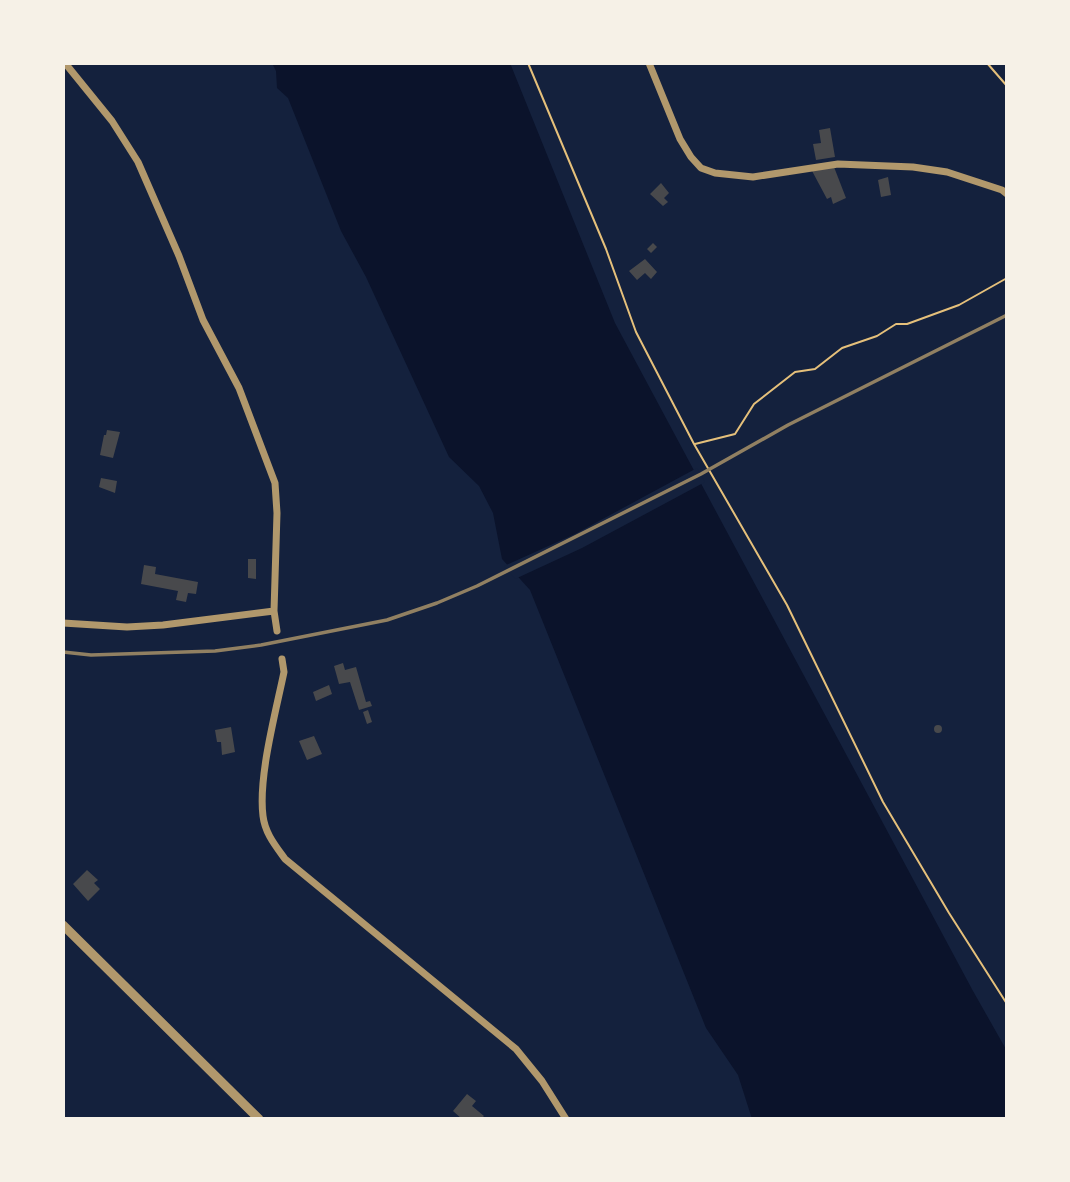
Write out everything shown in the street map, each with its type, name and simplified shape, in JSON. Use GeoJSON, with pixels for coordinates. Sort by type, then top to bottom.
{"type":"FeatureCollection","features":[{"type":"Feature","properties":{"kind":"street"},"geometry":{"type":"LineString","coordinates":[[65,63],[112,121],[138,162],[203,320],[244,400],[275,483],[277,513],[274,611],[277,631]]}},
{"type":"Feature","properties":{"kind":"street"},"geometry":{"type":"LineString","coordinates":[[649,63],[680,139],[701,168],[753,177],[838,164],[913,167],[947,172],[1005,189]]}},
{"type":"Feature","properties":{"kind":"street"},"geometry":{"type":"LineString","coordinates":[[63,623],[127,627],[163,625],[274,611]]}},
{"type":"Feature","properties":{"kind":"street"},"geometry":{"type":"LineString","coordinates":[[282,659],[284,671],[268,751],[263,794],[263,816],[271,840],[285,859],[516,1049],[542,1081],[566,1119]]}},
{"type":"Feature","properties":{"kind":"street"},"geometry":{"type":"LineString","coordinates":[[63,925],[259,1119]]}},
{"type":"Feature","properties":{"kind":"path"},"geometry":{"type":"LineString","coordinates":[[528,63],[606,249],[636,332],[694,444],[787,605],[883,802],[948,913],[1007,1004]]}},
{"type":"Feature","properties":{"kind":"path"},"geometry":{"type":"LineString","coordinates":[[987,63],[1007,86]]}},
{"type":"Feature","properties":{"kind":"path"},"geometry":{"type":"LineString","coordinates":[[694,444],[735,434],[754,404],[795,372],[814,369],[842,348],[877,336],[896,324],[907,324],[959,306],[1007,278]]}},
{"type":"Feature","properties":{"kind":"water"},"geometry":{"type":"Polygon","coordinates":[[[272,63],[510,63],[615,323],[1007,1051],[1007,1119],[752,1119],[738,1075],[706,1028],[530,590],[502,559],[493,513],[479,486],[449,457],[366,277],[341,231],[288,98],[277,88],[276,71],[272,63]]]}},
{"type":"Feature","properties":{"kind":"pier"},"geometry":{"type":"Polygon","coordinates":[[[697,468],[705,482],[582,548],[515,579],[504,566],[575,534],[697,468]]]}},
{"type":"Feature","properties":{"kind":"building"},"geometry":{"type":"Polygon","coordinates":[[[830,128],[835,157],[816,160],[813,144],[821,143],[819,130],[830,128]]]}},
{"type":"Feature","properties":{"kind":"building"},"geometry":{"type":"Polygon","coordinates":[[[834,167],[846,198],[833,204],[831,197],[827,199],[811,169],[834,167]]]}},
{"type":"Feature","properties":{"kind":"building"},"geometry":{"type":"Polygon","coordinates":[[[888,177],[891,195],[881,197],[878,180],[888,177]]]}},
{"type":"Feature","properties":{"kind":"building"},"geometry":{"type":"Polygon","coordinates":[[[661,183],[669,193],[664,198],[668,202],[663,206],[650,194],[661,183]]]}},
{"type":"Feature","properties":{"kind":"building"},"geometry":{"type":"Polygon","coordinates":[[[653,243],[657,247],[651,253],[647,249],[653,243]]]}},
{"type":"Feature","properties":{"kind":"building"},"geometry":{"type":"Polygon","coordinates":[[[645,259],[657,272],[651,279],[645,273],[637,280],[629,271],[645,259]]]}},
{"type":"Feature","properties":{"kind":"building"},"geometry":{"type":"Polygon","coordinates":[[[107,430],[120,432],[113,458],[100,455],[107,430]]]}},
{"type":"Feature","properties":{"kind":"building"},"geometry":{"type":"Polygon","coordinates":[[[101,478],[117,481],[115,493],[99,487],[101,478]]]}},
{"type":"Feature","properties":{"kind":"building"},"geometry":{"type":"Polygon","coordinates":[[[248,559],[256,559],[256,579],[248,578],[248,559]]]}},
{"type":"Feature","properties":{"kind":"building"},"geometry":{"type":"Polygon","coordinates":[[[144,565],[156,567],[155,574],[198,582],[196,594],[188,593],[186,602],[176,600],[178,591],[141,584],[144,565]]]}},
{"type":"Feature","properties":{"kind":"building"},"geometry":{"type":"Polygon","coordinates":[[[343,663],[345,670],[356,667],[366,702],[370,701],[372,706],[359,710],[350,682],[339,684],[334,666],[343,663]]]}},
{"type":"Feature","properties":{"kind":"building"},"geometry":{"type":"Polygon","coordinates":[[[329,685],[332,694],[316,701],[313,692],[329,685]]]}},
{"type":"Feature","properties":{"kind":"building"},"geometry":{"type":"Polygon","coordinates":[[[368,710],[372,722],[367,724],[363,712],[368,710]]]}},
{"type":"Feature","properties":{"kind":"building"},"geometry":{"type":"Polygon","coordinates":[[[938,725],[942,729],[938,733],[934,729],[938,725]]]}},
{"type":"Feature","properties":{"kind":"building"},"geometry":{"type":"Polygon","coordinates":[[[231,727],[235,752],[222,755],[221,742],[217,742],[215,730],[231,727]]]}},
{"type":"Feature","properties":{"kind":"building"},"geometry":{"type":"Polygon","coordinates":[[[314,736],[322,754],[307,760],[299,741],[314,736]]]}},
{"type":"Feature","properties":{"kind":"building"},"geometry":{"type":"Polygon","coordinates":[[[87,870],[98,880],[94,883],[100,889],[88,901],[73,884],[87,870]]]}},
{"type":"Feature","properties":{"kind":"building"},"geometry":{"type":"Polygon","coordinates":[[[467,1094],[476,1101],[472,1106],[484,1116],[481,1119],[462,1119],[453,1111],[467,1094]]]}},
{"type":"Feature","properties":{"kind":"railway"},"geometry":{"type":"LineString","coordinates":[[63,652],[91,655],[215,651],[261,645],[387,620],[437,603],[477,586],[701,474],[788,425],[1007,315]]}}]}
